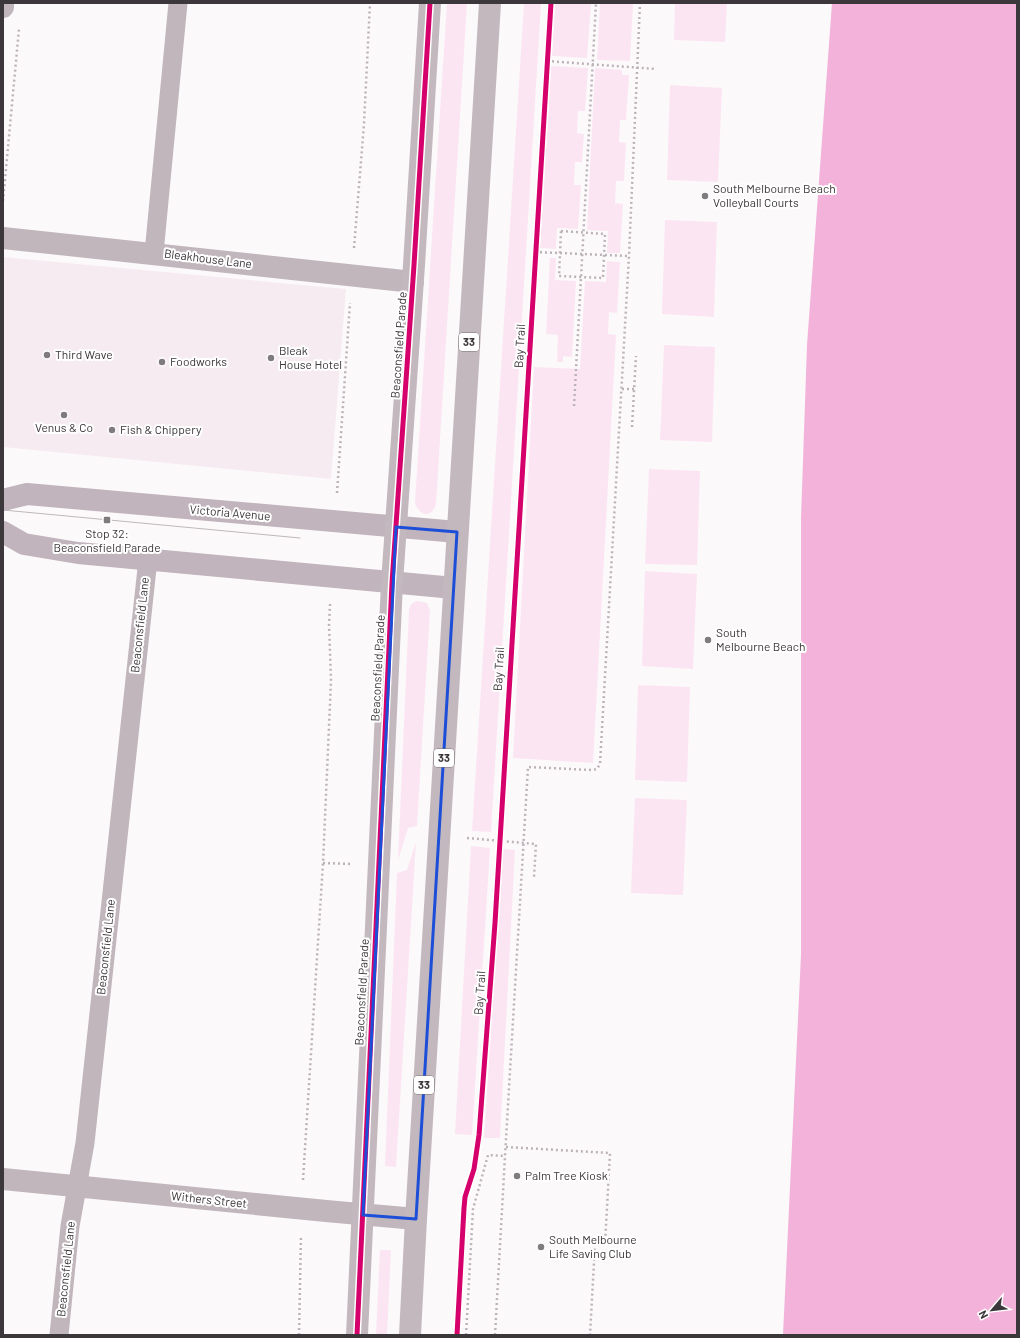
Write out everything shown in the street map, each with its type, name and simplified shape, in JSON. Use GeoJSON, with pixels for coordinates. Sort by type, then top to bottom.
{"type":"FeatureCollection","features":[{"type":"Feature","properties":{"kind":"main road","name":"Beaconsfield Parade"},"geometry":{"type":"LineString","coordinates":[[357,1335],[392,583],[413,282],[430,3]]}},
{"type":"Feature","properties":{"kind":"main road","name":"33"},"geometry":{"type":"LineString","coordinates":[[410,1335],[457,532],[490,3]]}},
{"type":"Feature","properties":{"kind":"street"},"geometry":{"type":"LineString","coordinates":[[3,7],[4,3]]}},
{"type":"Feature","properties":{"kind":"street","name":"Bleakhouse Lane"},"geometry":{"type":"LineString","coordinates":[[3,238],[413,282]]}},
{"type":"Feature","properties":{"kind":"street","name":"Victoria Avenue"},"geometry":{"type":"LineString","coordinates":[[3,500],[26,494],[457,532]]}},
{"type":"Feature","properties":{"kind":"street"},"geometry":{"type":"LineString","coordinates":[[3,532],[24,544],[78,553],[454,588]]}},
{"type":"Feature","properties":{"kind":"street","name":"Withers Street"},"geometry":{"type":"LineString","coordinates":[[3,1179],[416,1219]]}},
{"type":"Feature","properties":{"kind":"lane"},"geometry":{"type":"LineString","coordinates":[[154,253],[178,3]]}},
{"type":"Feature","properties":{"kind":"lane","name":"Beaconsfield Lane"},"geometry":{"type":"LineString","coordinates":[[59,1335],[70,1226],[85,1143],[148,559]]}},
{"type":"Feature","properties":{"kind":"path"},"geometry":{"type":"LineString","coordinates":[[335,522],[364,124],[370,3]]}},
{"type":"Feature","properties":{"kind":"path"},"geometry":{"type":"LineString","coordinates":[[574,406],[596,3]]}},
{"type":"Feature","properties":{"kind":"path"},"geometry":{"type":"LineString","coordinates":[[495,1335],[525,843],[528,767],[592,770],[597,769],[600,764],[629,256],[636,67],[640,3]]}},
{"type":"Feature","properties":{"kind":"path"},"geometry":{"type":"LineString","coordinates":[[3,201],[19,27]]}},
{"type":"Feature","properties":{"kind":"path"},"geometry":{"type":"LineString","coordinates":[[547,69],[548,54]]}},
{"type":"Feature","properties":{"kind":"path"},"geometry":{"type":"LineString","coordinates":[[547,61],[593,63],[656,69]]}},
{"type":"Feature","properties":{"kind":"path"},"geometry":{"type":"LineString","coordinates":[[561,232],[605,234],[603,278],[559,276],[560,253],[561,232]]}},
{"type":"Feature","properties":{"kind":"path"},"geometry":{"type":"LineString","coordinates":[[535,260],[536,244]]}},
{"type":"Feature","properties":{"kind":"path"},"geometry":{"type":"LineString","coordinates":[[535,252],[629,256]]}},
{"type":"Feature","properties":{"kind":"path"},"geometry":{"type":"LineString","coordinates":[[632,427],[636,356]]}},
{"type":"Feature","properties":{"kind":"path"},"geometry":{"type":"LineString","coordinates":[[622,389],[634,389]]}},
{"type":"Feature","properties":{"kind":"path"},"geometry":{"type":"LineString","coordinates":[[299,1335],[304,1166],[323,863],[331,681],[329,624],[332,577]]}},
{"type":"Feature","properties":{"kind":"path"},"geometry":{"type":"LineString","coordinates":[[498,848],[499,833]]}},
{"type":"Feature","properties":{"kind":"path"},"geometry":{"type":"LineString","coordinates":[[525,843],[536,844],[534,877]]}},
{"type":"Feature","properties":{"kind":"path"},"geometry":{"type":"LineString","coordinates":[[506,1147],[610,1153],[605,1244],[595,1244],[590,1335]]}},
{"type":"Feature","properties":{"kind":"path"},"geometry":{"type":"LineString","coordinates":[[466,1335],[474,1201],[488,1154],[505,1156]]}},
{"type":"Feature","properties":{"kind":"highlighted area"},"geometry":{"type":"Polygon","coordinates":[[[396,527],[457,532],[416,1219],[363,1215],[396,527]]]}},
{"type":"Feature","properties":{"kind":"shaded area"},"geometry":{"type":"Polygon","coordinates":[[[447,3],[467,3],[436,504],[431,512],[425,514],[419,510],[415,502],[447,3]]]}},
{"type":"Feature","properties":{"kind":"shaded area"},"geometry":{"type":"Polygon","coordinates":[[[524,3],[541,3],[491,832],[472,831],[524,3]]]}},
{"type":"Feature","properties":{"kind":"shaded area"},"geometry":{"type":"Polygon","coordinates":[[[555,3],[591,3],[587,58],[552,56],[555,3]]]}},
{"type":"Feature","properties":{"kind":"shaded area"},"geometry":{"type":"Polygon","coordinates":[[[600,3],[633,3],[630,61],[597,60],[600,3]]]}},
{"type":"Feature","properties":{"kind":"shaded area"},"geometry":{"type":"Polygon","coordinates":[[[675,3],[727,3],[725,42],[674,40],[675,3]]]}},
{"type":"Feature","properties":{"kind":"shaded area"},"geometry":{"type":"Polygon","coordinates":[[[832,3],[1017,3],[1017,1335],[783,1335],[801,955],[801,518],[807,345],[832,3]]]}},
{"type":"Feature","properties":{"kind":"shaded area"},"geometry":{"type":"Polygon","coordinates":[[[551,66],[588,68],[585,111],[578,111],[577,133],[584,134],[582,162],[575,162],[574,185],[581,185],[578,229],[557,228],[556,249],[540,248],[551,66]]]}},
{"type":"Feature","properties":{"kind":"shaded area"},"geometry":{"type":"Polygon","coordinates":[[[595,68],[622,70],[622,75],[629,75],[626,120],[620,120],[619,142],[626,143],[624,181],[616,181],[615,203],[623,204],[620,253],[607,253],[608,231],[587,230],[595,68]]]}},
{"type":"Feature","properties":{"kind":"shaded area"},"geometry":{"type":"Polygon","coordinates":[[[670,85],[722,88],[718,182],[667,180],[670,85]]]}},
{"type":"Feature","properties":{"kind":"shaded area"},"geometry":{"type":"Polygon","coordinates":[[[665,220],[717,222],[714,317],[662,314],[665,220]]]}},
{"type":"Feature","properties":{"kind":"shaded area"},"geometry":{"type":"Polygon","coordinates":[[[3,257],[346,289],[331,479],[3,447],[3,257]]]}},
{"type":"Feature","properties":{"kind":"shaded area"},"geometry":{"type":"Polygon","coordinates":[[[550,258],[556,258],[555,280],[576,281],[572,357],[563,356],[563,362],[557,362],[558,335],[546,334],[550,258]]]}},
{"type":"Feature","properties":{"kind":"shaded area"},"geometry":{"type":"Polygon","coordinates":[[[607,261],[620,262],[617,313],[609,312],[608,334],[616,335],[593,763],[513,758],[534,367],[580,369],[585,281],[606,282],[607,261]]]}},
{"type":"Feature","properties":{"kind":"shaded area"},"geometry":{"type":"Polygon","coordinates":[[[664,345],[715,347],[712,442],[660,440],[664,345]]]}},
{"type":"Feature","properties":{"kind":"shaded area"},"geometry":{"type":"Polygon","coordinates":[[[649,469],[700,471],[697,565],[645,564],[649,469]]]}},
{"type":"Feature","properties":{"kind":"shaded area"},"geometry":{"type":"Polygon","coordinates":[[[645,571],[697,574],[693,669],[642,666],[645,571]]]}},
{"type":"Feature","properties":{"kind":"shaded area"},"geometry":{"type":"Polygon","coordinates":[[[417,601],[427,603],[430,611],[417,826],[408,828],[398,860],[409,610],[412,604],[417,601]]]}},
{"type":"Feature","properties":{"kind":"shaded area"},"geometry":{"type":"Polygon","coordinates":[[[638,685],[690,687],[687,782],[635,780],[638,685]]]}},
{"type":"Feature","properties":{"kind":"shaded area"},"geometry":{"type":"Polygon","coordinates":[[[635,798],[687,800],[683,895],[631,893],[635,798]]]}},
{"type":"Feature","properties":{"kind":"shaded area"},"geometry":{"type":"Polygon","coordinates":[[[416,842],[396,1167],[385,1166],[397,873],[407,870],[416,842]]]}},
{"type":"Feature","properties":{"kind":"shaded area"},"geometry":{"type":"Polygon","coordinates":[[[471,846],[490,848],[472,1135],[455,1134],[471,846]]]}},
{"type":"Feature","properties":{"kind":"shaded area"},"geometry":{"type":"Polygon","coordinates":[[[503,849],[515,850],[500,1138],[484,1138],[503,849]]]}},
{"type":"Feature","properties":{"kind":"shaded area"},"geometry":{"type":"Polygon","coordinates":[[[380,1250],[391,1250],[387,1335],[376,1335],[380,1250]]]}},
{"type":"Feature","properties":{"kind":"tram line"},"geometry":{"type":"LineString","coordinates":[[3,510],[300,538]]}},
{"type":"Feature","properties":{"kind":"cycle path"},"geometry":{"type":"LineString","coordinates":[[357,1335],[392,583],[430,3]]}},
{"type":"Feature","properties":{"kind":"cycle path","name":"Bay Trail"},"geometry":{"type":"LineString","coordinates":[[457,1335],[465,1197],[474,1169],[479,1135],[495,923],[551,3]]}},
{"type":"Feature","properties":{"kind":"place","name":"South Melbourne Beach Volleyball Courts"},"geometry":{"type":"Point","coordinates":[705,196]}},
{"type":"Feature","properties":{"kind":"place","name":"Third Wave"},"geometry":{"type":"Point","coordinates":[47,355]}},
{"type":"Feature","properties":{"kind":"place","name":"Bleak House Hotel"},"geometry":{"type":"Point","coordinates":[271,358]}},
{"type":"Feature","properties":{"kind":"place","name":"Foodworks"},"geometry":{"type":"Point","coordinates":[162,362]}},
{"type":"Feature","properties":{"kind":"place","name":"Venus & Co"},"geometry":{"type":"Point","coordinates":[64,415]}},
{"type":"Feature","properties":{"kind":"place","name":"Fish & Chippery"},"geometry":{"type":"Point","coordinates":[112,430]}},
{"type":"Feature","properties":{"kind":"place","name":"Stop 32: Beaconsfield Parade"},"geometry":{"type":"Point","coordinates":[107,520]}},
{"type":"Feature","properties":{"kind":"place","name":"South Melbourne Beach"},"geometry":{"type":"Point","coordinates":[708,640]}},
{"type":"Feature","properties":{"kind":"place","name":"Palm Tree Kiosk"},"geometry":{"type":"Point","coordinates":[517,1176]}},
{"type":"Feature","properties":{"kind":"place","name":"South Melbourne Life Saving Club"},"geometry":{"type":"Point","coordinates":[541,1247]}}]}
